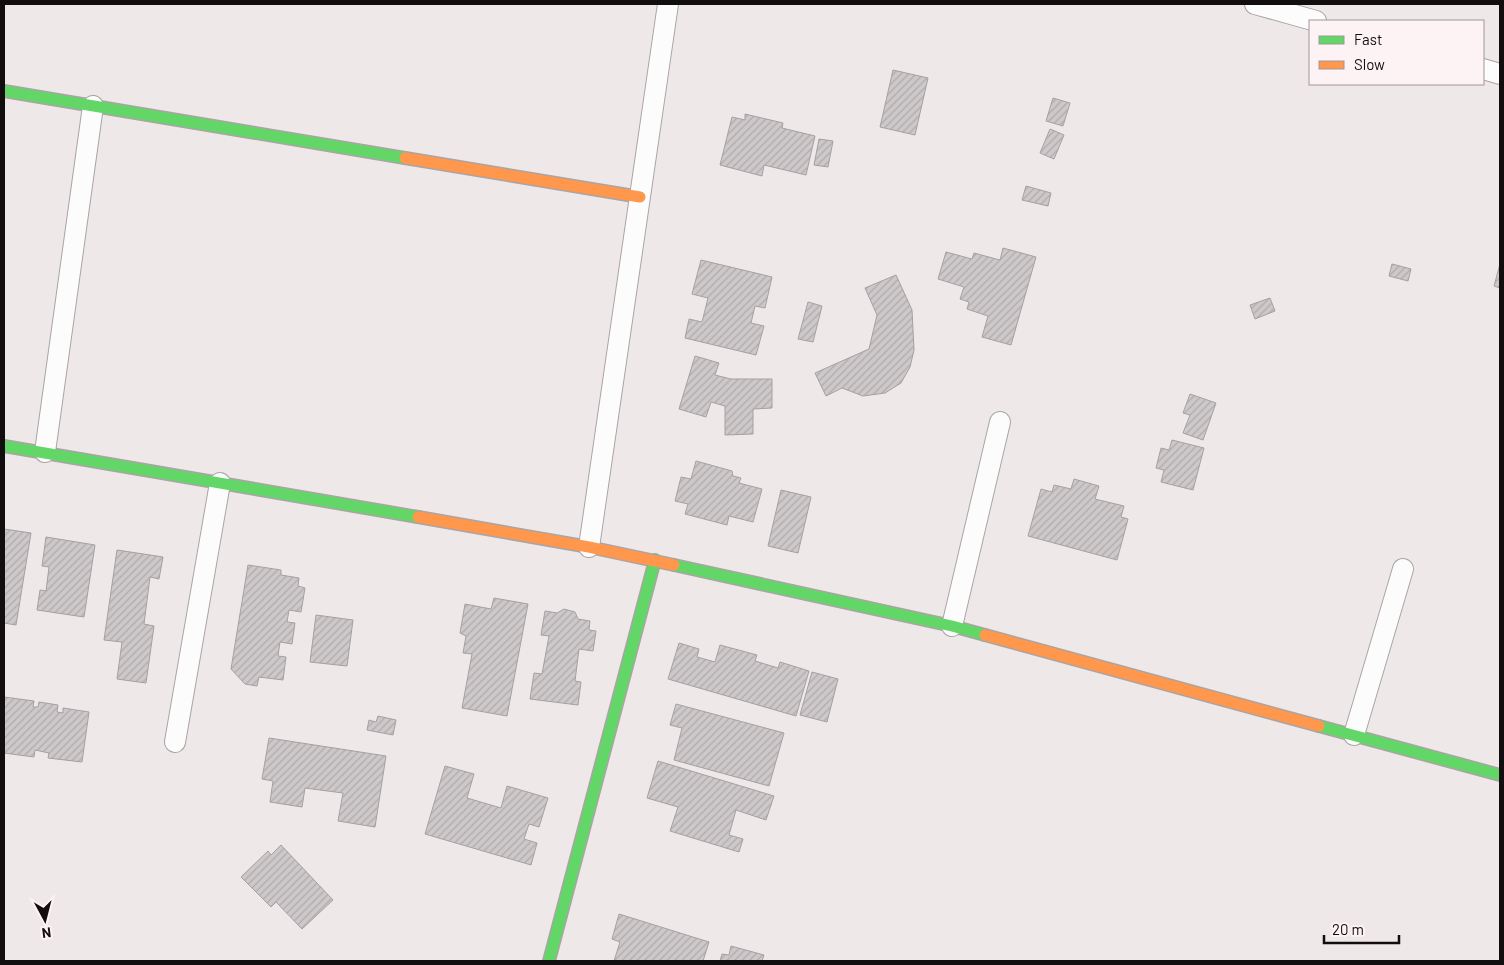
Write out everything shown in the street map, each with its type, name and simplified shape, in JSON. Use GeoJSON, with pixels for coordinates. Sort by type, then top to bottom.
{"type":"FeatureCollection","features":[{"type":"Feature","properties":{"kind":"street"},"geometry":{"type":"LineString","coordinates":[[589,547],[668,4]]}},
{"type":"Feature","properties":{"kind":"street"},"geometry":{"type":"LineString","coordinates":[[1255,4],[1312,20]]}},
{"type":"Feature","properties":{"kind":"street"},"geometry":{"type":"LineString","coordinates":[[1484,69],[1500,74]]}},
{"type":"Feature","properties":{"kind":"street"},"geometry":{"type":"LineString","coordinates":[[4,91],[640,197]]}},
{"type":"Feature","properties":{"kind":"street"},"geometry":{"type":"LineString","coordinates":[[45,452],[93,106]]}},
{"type":"Feature","properties":{"kind":"street"},"geometry":{"type":"LineString","coordinates":[[952,626],[1000,422]]}},
{"type":"Feature","properties":{"kind":"street"},"geometry":{"type":"LineString","coordinates":[[4,446],[655,560],[952,626],[1500,775]]}},
{"type":"Feature","properties":{"kind":"street"},"geometry":{"type":"LineString","coordinates":[[175,742],[220,483]]}},
{"type":"Feature","properties":{"kind":"street"},"geometry":{"type":"LineString","coordinates":[[549,961],[655,560]]}},
{"type":"Feature","properties":{"kind":"street"},"geometry":{"type":"LineString","coordinates":[[1354,735],[1403,570]]}},
{"type":"Feature","properties":{"kind":"building"},"geometry":{"type":"Polygon","coordinates":[[[893,70],[928,78],[915,135],[880,127],[893,70]]]}},
{"type":"Feature","properties":{"kind":"building"},"geometry":{"type":"Polygon","coordinates":[[[1053,98],[1070,103],[1063,126],[1046,121],[1053,98]]]}},
{"type":"Feature","properties":{"kind":"building"},"geometry":{"type":"Polygon","coordinates":[[[745,114],[783,123],[782,128],[815,136],[806,175],[764,165],[762,176],[720,165],[732,117],[745,120],[745,114]]]}},
{"type":"Feature","properties":{"kind":"building"},"geometry":{"type":"Polygon","coordinates":[[[1050,129],[1064,135],[1054,159],[1040,153],[1050,129]]]}},
{"type":"Feature","properties":{"kind":"building"},"geometry":{"type":"Polygon","coordinates":[[[819,139],[833,141],[828,167],[814,165],[819,139]]]}},
{"type":"Feature","properties":{"kind":"building"},"geometry":{"type":"Polygon","coordinates":[[[1026,186],[1051,193],[1048,206],[1022,200],[1026,186]]]}},
{"type":"Feature","properties":{"kind":"building"},"geometry":{"type":"Polygon","coordinates":[[[1003,248],[1036,257],[1011,345],[982,337],[988,316],[967,309],[969,302],[960,299],[964,287],[938,279],[946,252],[972,259],[974,253],[1000,260],[1003,248]]]}},
{"type":"Feature","properties":{"kind":"building"},"geometry":{"type":"Polygon","coordinates":[[[701,260],[772,277],[765,308],[755,306],[751,323],[764,326],[756,355],[685,338],[689,319],[702,322],[708,298],[692,294],[701,260]]]}},
{"type":"Feature","properties":{"kind":"building"},"geometry":{"type":"Polygon","coordinates":[[[1392,264],[1411,269],[1408,281],[1389,276],[1392,264]]]}},
{"type":"Feature","properties":{"kind":"building"},"geometry":{"type":"Polygon","coordinates":[[[1500,264],[1500,288],[1494,286],[1500,264]]]}},
{"type":"Feature","properties":{"kind":"building"},"geometry":{"type":"Polygon","coordinates":[[[896,275],[912,310],[914,350],[910,367],[901,383],[885,393],[863,396],[842,388],[826,396],[815,373],[869,349],[877,315],[865,288],[896,275]]]}},
{"type":"Feature","properties":{"kind":"building"},"geometry":{"type":"Polygon","coordinates":[[[1270,298],[1275,311],[1255,319],[1250,305],[1270,298]]]}},
{"type":"Feature","properties":{"kind":"building"},"geometry":{"type":"Polygon","coordinates":[[[808,302],[822,306],[813,342],[798,339],[808,302]]]}},
{"type":"Feature","properties":{"kind":"building"},"geometry":{"type":"Polygon","coordinates":[[[695,356],[719,363],[715,375],[731,379],[772,379],[772,408],[753,409],[753,434],[725,435],[725,406],[711,402],[706,417],[679,409],[695,356]]]}},
{"type":"Feature","properties":{"kind":"building"},"geometry":{"type":"Polygon","coordinates":[[[1190,394],[1216,403],[1203,440],[1183,433],[1190,415],[1183,413],[1190,394]]]}},
{"type":"Feature","properties":{"kind":"building"},"geometry":{"type":"Polygon","coordinates":[[[1172,440],[1204,448],[1193,490],[1161,482],[1164,470],[1156,468],[1161,448],[1169,450],[1172,440]]]}},
{"type":"Feature","properties":{"kind":"building"},"geometry":{"type":"Polygon","coordinates":[[[696,461],[732,471],[733,476],[741,478],[739,483],[762,489],[753,522],[729,516],[727,525],[685,514],[688,504],[675,501],[681,477],[691,479],[696,461]]]}},
{"type":"Feature","properties":{"kind":"building"},"geometry":{"type":"Polygon","coordinates":[[[1074,479],[1099,486],[1095,499],[1124,506],[1121,517],[1128,519],[1117,560],[1028,536],[1041,489],[1052,492],[1054,485],[1071,489],[1074,479]]]}},
{"type":"Feature","properties":{"kind":"building"},"geometry":{"type":"Polygon","coordinates":[[[781,490],[811,497],[798,553],[768,546],[781,490]]]}},
{"type":"Feature","properties":{"kind":"building"},"geometry":{"type":"Polygon","coordinates":[[[4,529],[31,533],[16,625],[4,623],[4,529]]]}},
{"type":"Feature","properties":{"kind":"building"},"geometry":{"type":"Polygon","coordinates":[[[46,537],[95,545],[84,617],[37,610],[40,590],[46,591],[49,567],[42,566],[46,537]]]}},
{"type":"Feature","properties":{"kind":"building"},"geometry":{"type":"Polygon","coordinates":[[[117,550],[163,557],[159,579],[150,577],[144,624],[154,626],[146,683],[117,679],[122,642],[104,640],[117,550]]]}},
{"type":"Feature","properties":{"kind":"building"},"geometry":{"type":"Polygon","coordinates":[[[248,565],[281,570],[281,575],[299,578],[298,586],[305,588],[301,612],[289,610],[287,622],[295,623],[292,644],[280,642],[278,656],[286,657],[283,680],[259,677],[257,686],[245,684],[231,669],[248,565]]]}},
{"type":"Feature","properties":{"kind":"building"},"geometry":{"type":"Polygon","coordinates":[[[494,598],[528,604],[507,716],[462,708],[472,654],[463,653],[466,636],[460,633],[465,604],[491,609],[494,598]]]}},
{"type":"Feature","properties":{"kind":"building"},"geometry":{"type":"Polygon","coordinates":[[[564,609],[575,612],[578,619],[590,621],[589,630],[596,631],[593,651],[579,649],[575,681],[581,682],[578,705],[530,699],[534,673],[542,674],[549,636],[541,635],[545,611],[557,613],[564,609]]]}},
{"type":"Feature","properties":{"kind":"building"},"geometry":{"type":"Polygon","coordinates":[[[316,615],[353,620],[347,666],[310,662],[316,615]]]}},
{"type":"Feature","properties":{"kind":"building"},"geometry":{"type":"Polygon","coordinates":[[[679,643],[699,649],[697,657],[715,662],[720,645],[757,655],[755,661],[778,668],[780,662],[809,671],[796,716],[668,679],[679,643]]]}},
{"type":"Feature","properties":{"kind":"building"},"geometry":{"type":"Polygon","coordinates":[[[812,672],[838,679],[827,722],[800,715],[812,672]]]}},
{"type":"Feature","properties":{"kind":"building"},"geometry":{"type":"Polygon","coordinates":[[[4,697],[34,701],[33,707],[38,707],[39,702],[58,705],[57,712],[63,713],[63,708],[89,712],[82,762],[48,758],[49,753],[35,750],[34,757],[4,753],[4,697]]]}},
{"type":"Feature","properties":{"kind":"building"},"geometry":{"type":"Polygon","coordinates":[[[676,704],[784,733],[769,786],[674,760],[682,728],[670,725],[676,704]]]}},
{"type":"Feature","properties":{"kind":"building"},"geometry":{"type":"Polygon","coordinates":[[[378,716],[396,720],[393,735],[367,730],[369,720],[376,722],[378,716]]]}},
{"type":"Feature","properties":{"kind":"building"},"geometry":{"type":"Polygon","coordinates":[[[269,738],[386,756],[375,827],[338,821],[343,793],[305,788],[302,807],[270,802],[273,781],[262,779],[269,738]]]}},
{"type":"Feature","properties":{"kind":"building"},"geometry":{"type":"Polygon","coordinates":[[[658,761],[774,796],[766,820],[736,810],[729,835],[743,839],[739,852],[670,831],[678,807],[647,798],[658,761]]]}},
{"type":"Feature","properties":{"kind":"building"},"geometry":{"type":"Polygon","coordinates":[[[445,766],[474,774],[467,798],[501,808],[507,786],[548,798],[539,827],[529,824],[524,839],[537,843],[531,865],[425,834],[445,766]]]}},
{"type":"Feature","properties":{"kind":"building"},"geometry":{"type":"Polygon","coordinates":[[[281,845],[333,900],[302,929],[276,902],[271,907],[241,877],[268,851],[271,855],[281,845]]]}},
{"type":"Feature","properties":{"kind":"building"},"geometry":{"type":"Polygon","coordinates":[[[619,914],[709,942],[703,961],[614,961],[620,942],[612,939],[619,914]]]}},
{"type":"Feature","properties":{"kind":"building"},"geometry":{"type":"Polygon","coordinates":[[[731,946],[764,955],[762,961],[720,961],[722,954],[729,955],[731,946]]]}},
{"type":"Feature","properties":{"kind":"traffic: fast"},"geometry":{"type":"LineString","coordinates":[[4,91],[405,158]]}},
{"type":"Feature","properties":{"kind":"traffic: fast"},"geometry":{"type":"LineString","coordinates":[[4,446],[418,517]]}},
{"type":"Feature","properties":{"kind":"traffic: fast"},"geometry":{"type":"LineString","coordinates":[[549,961],[655,560]]}},
{"type":"Feature","properties":{"kind":"traffic: fast"},"geometry":{"type":"LineString","coordinates":[[674,565],[952,626],[985,635]]}},
{"type":"Feature","properties":{"kind":"traffic: fast"},"geometry":{"type":"LineString","coordinates":[[1319,726],[1500,775]]}},
{"type":"Feature","properties":{"kind":"traffic: slow"},"geometry":{"type":"LineString","coordinates":[[405,158],[640,197]]}},
{"type":"Feature","properties":{"kind":"traffic: slow"},"geometry":{"type":"LineString","coordinates":[[418,517],[589,547],[674,565]]}},
{"type":"Feature","properties":{"kind":"traffic: slow"},"geometry":{"type":"LineString","coordinates":[[985,635],[1319,726]]}}]}
